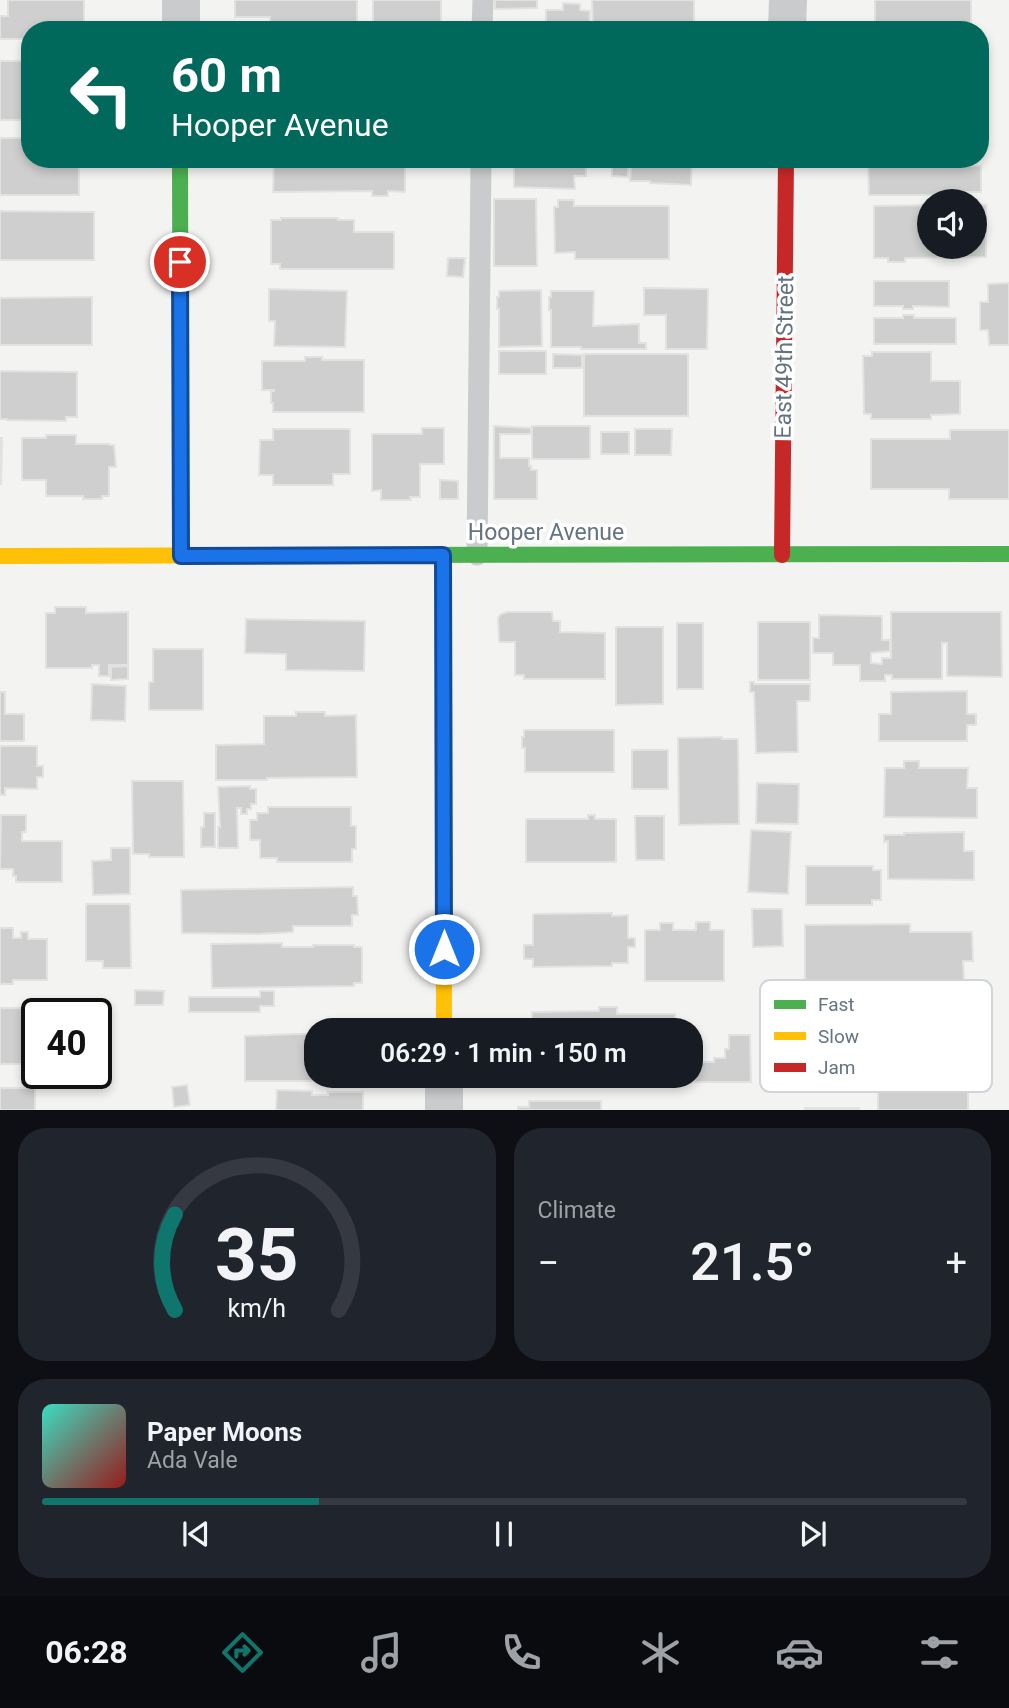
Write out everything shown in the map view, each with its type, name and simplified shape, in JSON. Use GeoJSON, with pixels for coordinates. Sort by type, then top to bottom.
{"type":"FeatureCollection","features":[{"type":"Feature","properties":{"kind":"street"},"geometry":{"type":"LineString","coordinates":[[181,0],[181,21]]}},
{"type":"Feature","properties":{"kind":"street"},"geometry":{"type":"LineString","coordinates":[[787,21],[788,0]]}},
{"type":"Feature","properties":{"kind":"street"},"geometry":{"type":"LineString","coordinates":[[180,168],[181,556]]}},
{"type":"Feature","properties":{"kind":"street","name":"East 49th Street"},"geometry":{"type":"LineString","coordinates":[[782,555],[786,168]]}},
{"type":"Feature","properties":{"kind":"street","name":"Hooper Avenue"},"geometry":{"type":"LineString","coordinates":[[0,556],[1009,554]]}},
{"type":"Feature","properties":{"kind":"street"},"geometry":{"type":"LineString","coordinates":[[443,555],[444,1018]]}},
{"type":"Feature","properties":{"kind":"street"},"geometry":{"type":"LineString","coordinates":[[444,1088],[444,1110]]}},
{"type":"Feature","properties":{"kind":"lane"},"geometry":{"type":"LineString","coordinates":[[482,21],[483,0]]}},
{"type":"Feature","properties":{"kind":"lane"},"geometry":{"type":"LineString","coordinates":[[477,555],[481,168]]}},
{"type":"Feature","properties":{"kind":"building"},"geometry":{"type":"Polygon","coordinates":[[[8,0],[84,0],[84,21],[21,21],[21,39],[0,39],[0,16],[8,16],[8,0]]]}},
{"type":"Feature","properties":{"kind":"building"},"geometry":{"type":"Polygon","coordinates":[[[235,0],[357,0],[357,21],[270,21],[270,17],[235,17],[235,0]]]}},
{"type":"Feature","properties":{"kind":"building"},"geometry":{"type":"Polygon","coordinates":[[[373,0],[441,0],[441,21],[373,21],[373,0]]]}},
{"type":"Feature","properties":{"kind":"building"},"geometry":{"type":"Polygon","coordinates":[[[495,0],[537,0],[537,8],[495,9],[495,0]]]}},
{"type":"Feature","properties":{"kind":"building"},"geometry":{"type":"Polygon","coordinates":[[[592,0],[694,0],[694,21],[593,21],[592,0]]]}},
{"type":"Feature","properties":{"kind":"building"},"geometry":{"type":"Polygon","coordinates":[[[875,0],[971,0],[971,21],[875,21],[875,0]]]}},
{"type":"Feature","properties":{"kind":"building"},"geometry":{"type":"Polygon","coordinates":[[[563,3],[580,4],[580,10],[590,11],[589,21],[546,21],[546,10],[563,10],[563,3]]]}},
{"type":"Feature","properties":{"kind":"building"},"geometry":{"type":"Polygon","coordinates":[[[0,61],[21,61],[21,120],[0,120],[0,61]]]}},
{"type":"Feature","properties":{"kind":"building"},"geometry":{"type":"Polygon","coordinates":[[[0,138],[21,138],[21,168],[79,168],[79,195],[0,195],[0,138]]]}},
{"type":"Feature","properties":{"kind":"building"},"geometry":{"type":"Polygon","coordinates":[[[274,168],[405,168],[405,192],[388,191],[388,196],[372,196],[372,191],[273,192],[274,168]]]}},
{"type":"Feature","properties":{"kind":"building"},"geometry":{"type":"Polygon","coordinates":[[[514,168],[586,168],[586,176],[574,176],[575,189],[514,187],[514,168]]]}},
{"type":"Feature","properties":{"kind":"building"},"geometry":{"type":"Polygon","coordinates":[[[612,168],[628,168],[628,177],[612,176],[612,168]]]}},
{"type":"Feature","properties":{"kind":"building"},"geometry":{"type":"Polygon","coordinates":[[[631,168],[692,168],[691,185],[630,181],[631,168]]]}},
{"type":"Feature","properties":{"kind":"building"},"geometry":{"type":"Polygon","coordinates":[[[868,168],[981,168],[981,189],[917,189],[917,195],[869,195],[868,168]]]}},
{"type":"Feature","properties":{"kind":"building"},"geometry":{"type":"Polygon","coordinates":[[[494,199],[536,199],[537,266],[494,266],[494,199]]]}},
{"type":"Feature","properties":{"kind":"building"},"geometry":{"type":"Polygon","coordinates":[[[558,200],[574,200],[574,206],[669,206],[669,259],[575,259],[575,252],[555,253],[554,207],[558,207],[558,200]]]}},
{"type":"Feature","properties":{"kind":"building"},"geometry":{"type":"Polygon","coordinates":[[[917,205],[917,258],[905,258],[905,262],[888,262],[888,258],[874,258],[874,206],[917,205]]]}},
{"type":"Feature","properties":{"kind":"building"},"geometry":{"type":"Polygon","coordinates":[[[0,211],[94,212],[94,260],[0,260],[0,211]]]}},
{"type":"Feature","properties":{"kind":"building"},"geometry":{"type":"Polygon","coordinates":[[[338,218],[354,220],[354,232],[394,232],[394,269],[280,269],[280,264],[271,264],[271,220],[338,218]]]}},
{"type":"Feature","properties":{"kind":"building"},"geometry":{"type":"Polygon","coordinates":[[[448,258],[465,258],[463,277],[447,276],[448,258]]]}},
{"type":"Feature","properties":{"kind":"building"},"geometry":{"type":"Polygon","coordinates":[[[874,281],[949,281],[949,307],[913,306],[913,309],[903,309],[903,306],[874,306],[874,281]]]}},
{"type":"Feature","properties":{"kind":"building"},"geometry":{"type":"Polygon","coordinates":[[[1009,283],[1009,345],[989,345],[988,330],[980,330],[980,302],[988,302],[988,284],[1009,283]]]}},
{"type":"Feature","properties":{"kind":"building"},"geometry":{"type":"Polygon","coordinates":[[[644,288],[708,289],[707,349],[666,349],[666,315],[644,315],[644,288]]]}},
{"type":"Feature","properties":{"kind":"building"},"geometry":{"type":"Polygon","coordinates":[[[269,289],[347,291],[345,347],[274,346],[275,321],[269,321],[269,289]]]}},
{"type":"Feature","properties":{"kind":"building"},"geometry":{"type":"Polygon","coordinates":[[[541,290],[542,346],[499,347],[499,291],[541,290]]]}},
{"type":"Feature","properties":{"kind":"building"},"geometry":{"type":"Polygon","coordinates":[[[551,291],[594,291],[593,326],[639,324],[639,343],[646,343],[646,349],[551,347],[551,291]]]}},
{"type":"Feature","properties":{"kind":"building"},"geometry":{"type":"Polygon","coordinates":[[[92,297],[92,345],[0,345],[0,298],[92,297]]]}},
{"type":"Feature","properties":{"kind":"building"},"geometry":{"type":"Polygon","coordinates":[[[903,315],[914,315],[914,318],[956,318],[956,344],[874,344],[874,318],[903,318],[903,315]]]}},
{"type":"Feature","properties":{"kind":"building"},"geometry":{"type":"Polygon","coordinates":[[[499,351],[546,351],[546,374],[499,374],[499,351]]]}},
{"type":"Feature","properties":{"kind":"building"},"geometry":{"type":"Polygon","coordinates":[[[872,352],[931,352],[931,381],[960,381],[960,414],[931,415],[931,419],[871,419],[871,414],[864,414],[863,356],[872,356],[872,352]]]}},
{"type":"Feature","properties":{"kind":"building"},"geometry":{"type":"Polygon","coordinates":[[[553,354],[582,355],[582,368],[553,368],[553,354]]]}},
{"type":"Feature","properties":{"kind":"building"},"geometry":{"type":"Polygon","coordinates":[[[584,354],[688,354],[688,416],[584,416],[584,354]]]}},
{"type":"Feature","properties":{"kind":"building"},"geometry":{"type":"Polygon","coordinates":[[[305,357],[322,357],[322,360],[364,360],[364,412],[273,412],[271,391],[274,390],[262,390],[262,361],[305,361],[305,357]]]}},
{"type":"Feature","properties":{"kind":"building"},"geometry":{"type":"Polygon","coordinates":[[[0,371],[77,372],[77,417],[66,417],[66,421],[0,419],[0,371]]]}},
{"type":"Feature","properties":{"kind":"building"},"geometry":{"type":"Polygon","coordinates":[[[494,426],[531,428],[531,434],[500,434],[500,458],[529,458],[531,470],[537,470],[537,499],[494,499],[494,426]]]}},
{"type":"Feature","properties":{"kind":"building"},"geometry":{"type":"Polygon","coordinates":[[[532,426],[590,426],[590,459],[532,459],[532,426]]]}},
{"type":"Feature","properties":{"kind":"building"},"geometry":{"type":"Polygon","coordinates":[[[422,428],[444,428],[444,464],[420,464],[420,497],[410,497],[411,500],[381,500],[381,490],[372,491],[372,434],[422,434],[422,428]]]}},
{"type":"Feature","properties":{"kind":"building"},"geometry":{"type":"Polygon","coordinates":[[[273,429],[350,429],[350,474],[333,474],[333,485],[273,485],[273,475],[259,475],[260,440],[273,440],[273,429]]]}},
{"type":"Feature","properties":{"kind":"building"},"geometry":{"type":"Polygon","coordinates":[[[635,429],[672,429],[671,455],[635,455],[635,429]]]}},
{"type":"Feature","properties":{"kind":"building"},"geometry":{"type":"Polygon","coordinates":[[[950,430],[1009,430],[1009,499],[949,499],[949,489],[871,489],[871,439],[950,439],[950,430]]]}},
{"type":"Feature","properties":{"kind":"building"},"geometry":{"type":"Polygon","coordinates":[[[601,432],[629,432],[629,454],[601,454],[601,432]]]}},
{"type":"Feature","properties":{"kind":"building"},"geometry":{"type":"Polygon","coordinates":[[[46,435],[76,435],[76,444],[114,445],[116,467],[109,467],[109,496],[102,496],[102,499],[83,499],[83,496],[46,496],[46,480],[22,480],[22,438],[46,438],[46,435]]]}},
{"type":"Feature","properties":{"kind":"building"},"geometry":{"type":"Polygon","coordinates":[[[2,438],[1,484],[0,484],[2,438]]]}},
{"type":"Feature","properties":{"kind":"building"},"geometry":{"type":"Polygon","coordinates":[[[440,480],[458,481],[458,499],[440,499],[440,480]]]}},
{"type":"Feature","properties":{"kind":"building"},"geometry":{"type":"Polygon","coordinates":[[[55,607],[86,607],[86,613],[128,612],[128,665],[109,665],[109,676],[99,676],[99,665],[92,665],[92,668],[46,668],[46,613],[55,613],[55,607]]]}},
{"type":"Feature","properties":{"kind":"building"},"geometry":{"type":"Polygon","coordinates":[[[507,612],[552,612],[553,621],[560,621],[560,632],[605,633],[605,679],[524,679],[524,675],[515,675],[515,642],[499,642],[498,618],[507,612]]]}},
{"type":"Feature","properties":{"kind":"building"},"geometry":{"type":"Polygon","coordinates":[[[891,612],[1001,612],[1002,677],[947,676],[947,643],[942,643],[942,679],[892,679],[892,675],[885,675],[885,681],[860,681],[860,665],[833,665],[833,653],[813,653],[813,638],[819,638],[819,615],[882,616],[882,640],[890,640],[890,651],[871,653],[871,663],[882,664],[882,658],[891,658],[891,612]]]}},
{"type":"Feature","properties":{"kind":"building"},"geometry":{"type":"Polygon","coordinates":[[[246,619],[365,621],[364,671],[286,670],[286,654],[245,653],[246,619]]]}},
{"type":"Feature","properties":{"kind":"building"},"geometry":{"type":"Polygon","coordinates":[[[758,622],[810,622],[810,680],[758,680],[758,622]]]}},
{"type":"Feature","properties":{"kind":"building"},"geometry":{"type":"Polygon","coordinates":[[[677,623],[703,623],[703,689],[677,689],[677,623]]]}},
{"type":"Feature","properties":{"kind":"building"},"geometry":{"type":"Polygon","coordinates":[[[616,627],[663,627],[663,704],[616,705],[616,627]]]}},
{"type":"Feature","properties":{"kind":"building"},"geometry":{"type":"Polygon","coordinates":[[[153,649],[203,649],[203,710],[149,710],[149,682],[153,682],[153,649]]]}},
{"type":"Feature","properties":{"kind":"building"},"geometry":{"type":"Polygon","coordinates":[[[128,666],[128,679],[111,680],[111,667],[128,666]]]}},
{"type":"Feature","properties":{"kind":"building"},"geometry":{"type":"Polygon","coordinates":[[[750,682],[810,684],[810,701],[797,701],[798,752],[756,753],[754,692],[750,692],[750,682]]]}},
{"type":"Feature","properties":{"kind":"building"},"geometry":{"type":"Polygon","coordinates":[[[92,684],[126,686],[125,721],[91,720],[92,684]]]}},
{"type":"Feature","properties":{"kind":"building"},"geometry":{"type":"Polygon","coordinates":[[[967,691],[967,714],[976,714],[976,725],[967,725],[967,741],[879,741],[879,714],[891,714],[891,692],[967,691]]]}},
{"type":"Feature","properties":{"kind":"building"},"geometry":{"type":"Polygon","coordinates":[[[0,692],[5,692],[5,714],[24,714],[24,741],[0,741],[0,692]]]}},
{"type":"Feature","properties":{"kind":"building"},"geometry":{"type":"Polygon","coordinates":[[[296,712],[325,712],[325,716],[356,715],[357,777],[216,780],[216,745],[264,744],[264,716],[296,716],[296,712]]]}},
{"type":"Feature","properties":{"kind":"building"},"geometry":{"type":"Polygon","coordinates":[[[524,730],[614,730],[614,772],[525,772],[525,748],[522,748],[524,730]]]}},
{"type":"Feature","properties":{"kind":"building"},"geometry":{"type":"Polygon","coordinates":[[[678,738],[738,739],[739,824],[679,825],[678,738]]]}},
{"type":"Feature","properties":{"kind":"building"},"geometry":{"type":"Polygon","coordinates":[[[0,746],[37,746],[37,766],[43,766],[43,777],[37,777],[37,789],[5,788],[5,795],[0,795],[0,746]]]}},
{"type":"Feature","properties":{"kind":"building"},"geometry":{"type":"Polygon","coordinates":[[[632,750],[668,750],[668,789],[632,789],[632,750]]]}},
{"type":"Feature","properties":{"kind":"building"},"geometry":{"type":"Polygon","coordinates":[[[904,761],[919,761],[919,768],[968,768],[967,788],[977,788],[977,818],[884,817],[885,768],[904,768],[904,761]]]}},
{"type":"Feature","properties":{"kind":"building"},"geometry":{"type":"Polygon","coordinates":[[[132,781],[183,781],[184,857],[133,854],[132,781]]]}},
{"type":"Feature","properties":{"kind":"building"},"geometry":{"type":"Polygon","coordinates":[[[757,783],[799,784],[798,824],[756,823],[757,783]]]}},
{"type":"Feature","properties":{"kind":"building"},"geometry":{"type":"Polygon","coordinates":[[[250,786],[250,789],[256,789],[256,804],[251,804],[247,814],[241,814],[241,808],[237,808],[238,848],[218,848],[218,787],[250,786]]]}},
{"type":"Feature","properties":{"kind":"building"},"geometry":{"type":"Polygon","coordinates":[[[268,807],[351,807],[351,826],[356,826],[356,849],[352,849],[352,862],[277,862],[277,858],[260,858],[260,840],[250,840],[250,820],[257,820],[257,813],[268,813],[268,807]]]}},
{"type":"Feature","properties":{"kind":"building"},"geometry":{"type":"Polygon","coordinates":[[[204,813],[215,813],[215,847],[201,847],[204,813]]]}},
{"type":"Feature","properties":{"kind":"building"},"geometry":{"type":"Polygon","coordinates":[[[1,815],[26,815],[26,832],[22,832],[22,841],[62,841],[62,882],[16,882],[13,869],[0,869],[1,815]]]}},
{"type":"Feature","properties":{"kind":"building"},"geometry":{"type":"Polygon","coordinates":[[[588,815],[595,815],[595,819],[616,819],[616,862],[526,862],[526,819],[588,819],[588,815]]]}},
{"type":"Feature","properties":{"kind":"building"},"geometry":{"type":"Polygon","coordinates":[[[635,816],[664,816],[664,860],[636,860],[635,816]]]}},
{"type":"Feature","properties":{"kind":"building"},"geometry":{"type":"Polygon","coordinates":[[[751,830],[791,832],[788,894],[748,892],[751,830]]]}},
{"type":"Feature","properties":{"kind":"building"},"geometry":{"type":"Polygon","coordinates":[[[964,832],[964,851],[974,851],[974,880],[888,879],[888,841],[884,842],[884,835],[964,832]]]}},
{"type":"Feature","properties":{"kind":"building"},"geometry":{"type":"Polygon","coordinates":[[[111,848],[130,848],[130,894],[93,895],[92,861],[111,860],[111,848]]]}},
{"type":"Feature","properties":{"kind":"building"},"geometry":{"type":"Polygon","coordinates":[[[806,866],[873,866],[873,870],[881,870],[881,900],[872,900],[872,905],[806,905],[806,866]]]}},
{"type":"Feature","properties":{"kind":"building"},"geometry":{"type":"Polygon","coordinates":[[[353,887],[353,896],[357,896],[358,915],[352,915],[352,926],[293,926],[293,932],[258,934],[182,933],[181,890],[353,887]]]}},
{"type":"Feature","properties":{"kind":"building"},"geometry":{"type":"Polygon","coordinates":[[[86,904],[130,904],[131,968],[103,968],[103,961],[86,961],[86,904]]]}},
{"type":"Feature","properties":{"kind":"building"},"geometry":{"type":"Polygon","coordinates":[[[752,909],[782,909],[783,946],[753,947],[752,909]]]}},
{"type":"Feature","properties":{"kind":"building"},"geometry":{"type":"Polygon","coordinates":[[[612,913],[612,916],[628,915],[628,938],[635,938],[635,947],[628,947],[628,963],[612,963],[612,966],[533,967],[533,959],[524,959],[524,945],[533,945],[533,914],[612,913]]]}},
{"type":"Feature","properties":{"kind":"building"},"geometry":{"type":"Polygon","coordinates":[[[696,922],[710,922],[710,930],[724,930],[724,981],[645,981],[645,930],[660,930],[660,923],[673,923],[673,930],[696,930],[696,922]]]}},
{"type":"Feature","properties":{"kind":"building"},"geometry":{"type":"Polygon","coordinates":[[[910,924],[910,932],[972,932],[973,961],[963,961],[964,980],[805,980],[805,925],[910,924]]]}},
{"type":"Feature","properties":{"kind":"building"},"geometry":{"type":"Polygon","coordinates":[[[0,928],[13,928],[13,938],[21,938],[21,932],[28,932],[28,939],[47,939],[47,980],[13,980],[13,984],[0,984],[0,928]]]}},
{"type":"Feature","properties":{"kind":"building"},"geometry":{"type":"Polygon","coordinates":[[[282,943],[282,947],[362,947],[362,983],[354,983],[354,986],[212,988],[211,944],[282,943]]]}},
{"type":"Feature","properties":{"kind":"building"},"geometry":{"type":"Polygon","coordinates":[[[135,990],[164,991],[163,1005],[135,1005],[135,990]]]}},
{"type":"Feature","properties":{"kind":"building"},"geometry":{"type":"Polygon","coordinates":[[[260,991],[274,991],[274,1006],[260,1006],[260,1012],[189,1012],[189,997],[260,997],[260,991]]]}},
{"type":"Feature","properties":{"kind":"building"},"geometry":{"type":"Polygon","coordinates":[[[599,1007],[617,1007],[617,1014],[675,1014],[675,1018],[532,1018],[532,1012],[599,1011],[599,1007]]]}},
{"type":"Feature","properties":{"kind":"building"},"geometry":{"type":"Polygon","coordinates":[[[0,1008],[21,1008],[21,1064],[0,1064],[0,1008]]]}},
{"type":"Feature","properties":{"kind":"building"},"geometry":{"type":"Polygon","coordinates":[[[304,1034],[304,1081],[245,1081],[245,1036],[304,1034]]]}},
{"type":"Feature","properties":{"kind":"building"},"geometry":{"type":"Polygon","coordinates":[[[729,1035],[750,1035],[751,1082],[703,1082],[703,1062],[725,1058],[725,1049],[729,1049],[729,1035]]]}},
{"type":"Feature","properties":{"kind":"building"},"geometry":{"type":"Polygon","coordinates":[[[187,1085],[190,1105],[174,1107],[172,1087],[187,1085]]]}},
{"type":"Feature","properties":{"kind":"building"},"geometry":{"type":"Polygon","coordinates":[[[0,1088],[35,1089],[35,1110],[0,1110],[0,1088]]]}},
{"type":"Feature","properties":{"kind":"building"},"geometry":{"type":"Polygon","coordinates":[[[277,1090],[312,1091],[312,1095],[363,1092],[363,1110],[276,1110],[277,1090]]]}},
{"type":"Feature","properties":{"kind":"building"},"geometry":{"type":"Polygon","coordinates":[[[878,1092],[968,1092],[968,1110],[878,1110],[878,1092]]]}},
{"type":"Feature","properties":{"kind":"building"},"geometry":{"type":"Polygon","coordinates":[[[529,1101],[601,1101],[601,1110],[518,1110],[518,1107],[529,1107],[529,1101]]]}},
{"type":"Feature","properties":{"kind":"building"},"geometry":{"type":"Polygon","coordinates":[[[859,1108],[859,1110],[805,1110],[859,1108]]]}},
{"type":"Feature","properties":{"kind":"traffic: fast"},"geometry":{"type":"LineString","coordinates":[[180,168],[181,556]]}},
{"type":"Feature","properties":{"kind":"traffic: fast"},"geometry":{"type":"LineString","coordinates":[[333,555],[1009,554]]}},
{"type":"Feature","properties":{"kind":"traffic: slow"},"geometry":{"type":"LineString","coordinates":[[0,556],[333,555]]}},
{"type":"Feature","properties":{"kind":"traffic: slow"},"geometry":{"type":"LineString","coordinates":[[443,555],[444,1018]]}},
{"type":"Feature","properties":{"kind":"traffic: jam"},"geometry":{"type":"LineString","coordinates":[[782,555],[786,168]]}},
{"type":"Feature","properties":{"kind":"route"},"geometry":{"type":"LineString","coordinates":[[180,262],[181,556],[443,555],[444,949]]}}]}
